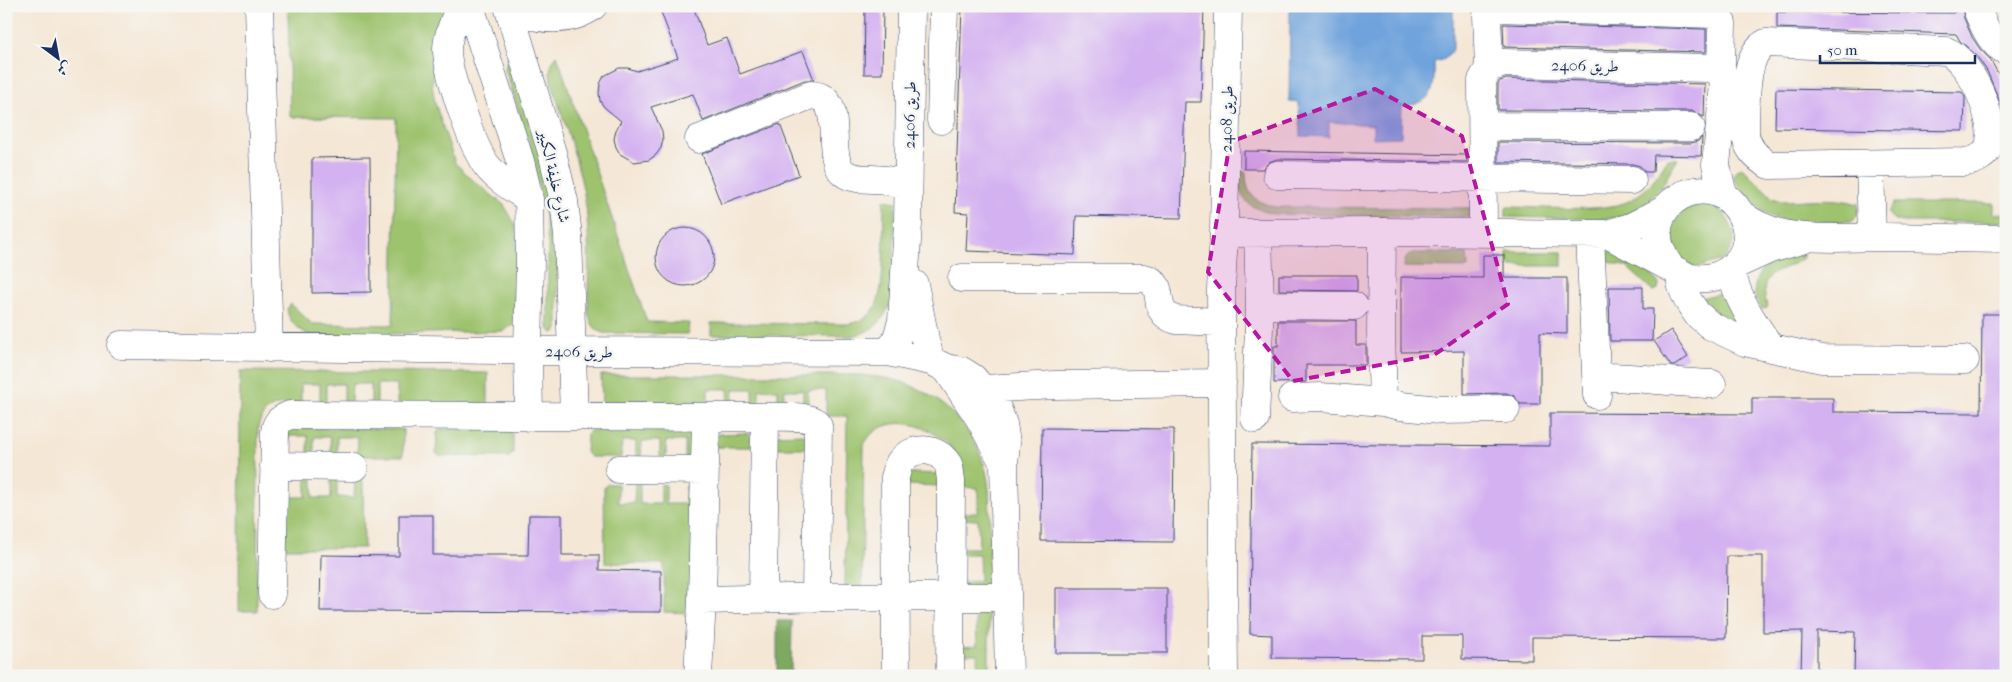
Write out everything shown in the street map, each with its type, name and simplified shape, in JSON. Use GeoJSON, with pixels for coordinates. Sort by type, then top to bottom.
{"type":"FeatureCollection","features":[{"type":"Feature","properties":{"kind":"street"},"geometry":{"type":"LineString","coordinates":[[259,6],[269,348]]}},
{"type":"Feature","properties":{"kind":"street"},"geometry":{"type":"LineString","coordinates":[[460,6],[448,37],[447,51],[450,67],[473,141],[482,160],[497,177],[529,199]]}},
{"type":"Feature","properties":{"kind":"street","name":"شارع خليفة الكبير"},"geometry":{"type":"LineString","coordinates":[[470,6],[520,161],[529,199],[529,417]]}},
{"type":"Feature","properties":{"kind":"street","name":"شارع خليفة الكبير"},"geometry":{"type":"LineString","coordinates":[[508,6],[553,156],[564,201],[568,236],[574,416]]}},
{"type":"Feature","properties":{"kind":"street"},"geometry":{"type":"LineString","coordinates":[[512,6],[529,15],[554,18],[572,16],[586,11],[593,6]]}},
{"type":"Feature","properties":{"kind":"street","name":"طريق 2406"},"geometry":{"type":"LineString","coordinates":[[888,352],[896,341],[902,320],[908,224],[911,6]]}},
{"type":"Feature","properties":{"kind":"street"},"geometry":{"type":"LineString","coordinates":[[941,120],[944,6]]}},
{"type":"Feature","properties":{"kind":"street","name":"طريق 2408"},"geometry":{"type":"LineString","coordinates":[[1224,676],[1221,322],[1228,6]]}},
{"type":"Feature","properties":{"kind":"street"},"geometry":{"type":"LineString","coordinates":[[1483,232],[1482,80],[1489,68],[1487,15],[1495,8],[1714,14],[1722,23],[1721,70],[1724,84],[1716,165],[1732,204],[1746,227],[1746,241],[1742,254],[1733,267],[1732,278],[1744,305],[1771,348]]}},
{"type":"Feature","properties":{"kind":"street"},"geometry":{"type":"LineString","coordinates":[[1978,12],[1991,39],[1997,46],[2006,51]]}},
{"type":"Feature","properties":{"kind":"street"},"geometry":{"type":"LineString","coordinates":[[483,44],[498,36],[506,36],[521,47],[554,18]]}},
{"type":"Feature","properties":{"kind":"street"},"geometry":{"type":"LineString","coordinates":[[1766,43],[1946,50],[1956,56],[1972,77],[1983,101],[1990,138],[1989,146],[1985,153],[1972,161],[1964,162],[1870,164],[1776,166],[1769,165],[1760,159],[1764,74],[1758,51],[1760,47],[1766,43]]}},
{"type":"Feature","properties":{"kind":"street","name":"طريق 2406"},"geometry":{"type":"LineString","coordinates":[[1489,68],[1504,63],[1709,68],[1721,70]]}},
{"type":"Feature","properties":{"kind":"street"},"geometry":{"type":"LineString","coordinates":[[699,139],[812,95],[823,97],[830,107],[837,161],[843,172],[854,177],[886,180],[908,185]]}},
{"type":"Feature","properties":{"kind":"street"},"geometry":{"type":"LineString","coordinates":[[1483,126],[1691,127]]}},
{"type":"Feature","properties":{"kind":"street"},"geometry":{"type":"LineString","coordinates":[[1870,164],[1872,237]]}},
{"type":"Feature","properties":{"kind":"street"},"geometry":{"type":"LineString","coordinates":[[1277,175],[1632,180]]}},
{"type":"Feature","properties":{"kind":"street"},"geometry":{"type":"LineString","coordinates":[[1224,232],[1598,234],[1631,227],[1664,210],[1683,194],[1706,190],[1732,204],[1751,222],[1780,232],[1814,238],[2006,239]]}},
{"type":"Feature","properties":{"kind":"street"},"geometry":{"type":"LineString","coordinates":[[1664,210],[1658,225],[1657,240],[1662,256],[1675,270],[1687,299],[1697,314],[1711,326],[1745,342],[1822,359],[1965,360]]}},
{"type":"Feature","properties":{"kind":"street","name":"طريق 2406"},"geometry":{"type":"LineString","coordinates":[[908,224],[914,284],[926,344],[938,364]]}},
{"type":"Feature","properties":{"kind":"street"},"geometry":{"type":"LineString","coordinates":[[1382,232],[1381,333],[1383,402]]}},
{"type":"Feature","properties":{"kind":"street"},"geometry":{"type":"LineString","coordinates":[[1255,419],[1260,305],[1258,233]]}},
{"type":"Feature","properties":{"kind":"street"},"geometry":{"type":"LineString","coordinates":[[1598,234],[1690,278],[1705,280],[1719,276],[1770,249],[1814,238]]}},
{"type":"Feature","properties":{"kind":"street"},"geometry":{"type":"LineString","coordinates":[[1598,234],[1597,386],[1643,377],[1687,383],[1712,384]]}},
{"type":"Feature","properties":{"kind":"street"},"geometry":{"type":"LineString","coordinates":[[962,278],[1144,278],[1149,279],[1157,287],[1161,308],[1170,318],[1176,320],[1221,322]]}},
{"type":"Feature","properties":{"kind":"street"},"geometry":{"type":"LineString","coordinates":[[1260,305],[1354,306]]}},
{"type":"Feature","properties":{"kind":"street","name":"طريق 2406"},"geometry":{"type":"LineString","coordinates":[[121,345],[571,351],[888,352],[938,364]]}},
{"type":"Feature","properties":{"kind":"street"},"geometry":{"type":"LineString","coordinates":[[938,364],[962,371],[984,388],[996,405],[1003,424],[1006,444],[1004,464],[1009,676]]}},
{"type":"Feature","properties":{"kind":"street"},"geometry":{"type":"LineString","coordinates":[[938,364],[980,419],[1004,464]]}},
{"type":"Feature","properties":{"kind":"street"},"geometry":{"type":"LineString","coordinates":[[984,388],[1055,385],[1222,383]]}},
{"type":"Feature","properties":{"kind":"street"},"geometry":{"type":"LineString","coordinates":[[1292,398],[1321,397],[1383,402],[1439,410],[1506,409]]}},
{"type":"Feature","properties":{"kind":"street"},"geometry":{"type":"LineString","coordinates":[[272,594],[276,424],[282,418],[290,415],[765,417],[812,419],[818,425],[816,598]]}},
{"type":"Feature","properties":{"kind":"street"},"geometry":{"type":"LineString","coordinates":[[763,599],[765,417]]}},
{"type":"Feature","properties":{"kind":"street"},"geometry":{"type":"LineString","coordinates":[[698,676],[702,600],[706,418]]}},
{"type":"Feature","properties":{"kind":"street"},"geometry":{"type":"LineString","coordinates":[[896,676],[895,478],[899,463],[910,453],[925,449],[939,454],[948,465],[951,480],[950,676]]}},
{"type":"Feature","properties":{"kind":"street"},"geometry":{"type":"LineString","coordinates":[[274,466],[354,467]]}},
{"type":"Feature","properties":{"kind":"street"},"geometry":{"type":"LineString","coordinates":[[619,469],[704,470]]}},
{"type":"Feature","properties":{"kind":"street"},"geometry":{"type":"LineString","coordinates":[[702,600],[1006,597]]}},
{"type":"Feature","properties":{"kind":"highlighted area"},"geometry":{"type":"Polygon","coordinates":[[[1375,89],[1462,136],[1508,304],[1434,355],[1293,381],[1208,272],[1230,142],[1375,89]]]}},
{"type":"Feature","properties":{"kind":"green space"},"geometry":{"type":"Polygon","coordinates":[[[288,6],[440,6],[447,23],[432,84],[435,103],[455,163],[504,205],[516,226],[518,317],[513,325],[503,331],[310,336],[292,322],[287,309],[291,304],[312,324],[393,325],[396,118],[290,117],[288,6]]]}},
{"type":"Feature","properties":{"kind":"green space"},"geometry":{"type":"Polygon","coordinates":[[[557,55],[647,322],[689,323],[688,334],[603,333],[597,330],[591,323],[588,313],[586,206],[576,159],[551,81],[551,67],[557,55]]]}},
{"type":"Feature","properties":{"kind":"green space"},"geometry":{"type":"Polygon","coordinates":[[[508,56],[512,56],[557,214],[558,328],[554,333],[548,328],[548,244],[545,217],[530,146],[505,69],[508,56]]]}},
{"type":"Feature","properties":{"kind":"green space"},"geometry":{"type":"Polygon","coordinates":[[[1667,159],[1678,159],[1661,187],[1643,206],[1621,217],[1604,219],[1506,217],[1506,207],[1587,208],[1618,205],[1635,198],[1641,193],[1651,183],[1667,159]]]}},
{"type":"Feature","properties":{"kind":"green space"},"geometry":{"type":"Polygon","coordinates":[[[1743,168],[1773,198],[1781,201],[1839,200],[1858,204],[1858,214],[1853,221],[1809,222],[1775,218],[1767,214],[1749,198],[1734,180],[1733,175],[1737,170],[1743,168]]]}},
{"type":"Feature","properties":{"kind":"green space"},"geometry":{"type":"Polygon","coordinates":[[[1237,172],[1246,172],[1246,180],[1253,196],[1275,207],[1470,208],[1470,217],[1274,214],[1257,209],[1246,201],[1242,196],[1237,172]]]}},
{"type":"Feature","properties":{"kind":"green space"},"geometry":{"type":"Polygon","coordinates":[[[884,200],[896,202],[892,299],[886,313],[873,328],[852,336],[711,335],[711,323],[849,324],[861,320],[868,315],[876,305],[881,284],[884,200]]]}},
{"type":"Feature","properties":{"kind":"green space"},"geometry":{"type":"Polygon","coordinates":[[[1894,203],[1994,203],[1994,214],[2006,214],[2006,222],[1902,222],[1894,219],[1888,212],[1894,203]]]}},
{"type":"Feature","properties":{"kind":"green space"},"geometry":{"type":"Polygon","coordinates":[[[1697,204],[1709,205],[1722,212],[1731,226],[1734,240],[1725,259],[1696,268],[1679,259],[1670,231],[1680,214],[1687,208],[1697,204]]]}},
{"type":"Feature","properties":{"kind":"green space"},"geometry":{"type":"Polygon","coordinates":[[[1613,251],[1644,265],[1659,284],[1658,289],[1654,291],[1651,289],[1627,267],[1609,262],[1606,257],[1609,252],[1613,251]]]}},
{"type":"Feature","properties":{"kind":"green space"},"geometry":{"type":"Polygon","coordinates":[[[1507,252],[1562,252],[1562,266],[1507,266],[1507,252]]]}},
{"type":"Feature","properties":{"kind":"green space"},"geometry":{"type":"Polygon","coordinates":[[[1413,253],[1467,253],[1468,268],[1404,267],[1406,258],[1413,253]]]}},
{"type":"Feature","properties":{"kind":"green space"},"geometry":{"type":"Polygon","coordinates":[[[1800,253],[1803,258],[1772,274],[1768,279],[1765,285],[1767,308],[1762,309],[1757,301],[1755,292],[1760,272],[1771,263],[1800,253]]]}},
{"type":"Feature","properties":{"kind":"green space"},"geometry":{"type":"Polygon","coordinates":[[[1725,292],[1729,295],[1736,324],[1734,325],[1697,299],[1725,292]]]}},
{"type":"Feature","properties":{"kind":"green space"},"geometry":{"type":"Polygon","coordinates":[[[240,371],[488,373],[488,404],[397,404],[397,384],[377,384],[377,404],[371,404],[371,384],[352,384],[351,404],[344,404],[344,384],[326,384],[326,404],[320,404],[320,384],[301,384],[301,404],[286,404],[269,409],[261,419],[258,427],[257,611],[239,611],[240,371]]]}},
{"type":"Feature","properties":{"kind":"green space"},"geometry":{"type":"Polygon","coordinates":[[[601,375],[861,375],[895,380],[930,396],[946,407],[971,436],[980,453],[986,471],[990,502],[989,590],[962,590],[962,582],[980,581],[979,554],[961,554],[961,548],[979,548],[978,520],[960,519],[960,513],[978,513],[978,488],[961,487],[951,449],[947,443],[931,432],[910,424],[889,425],[870,435],[864,445],[862,594],[845,586],[847,416],[826,416],[826,390],[808,390],[808,408],[803,408],[803,390],[784,390],[784,407],[778,407],[778,390],[759,389],[759,407],[753,407],[753,389],[734,389],[733,407],[729,407],[728,389],[708,389],[708,407],[602,407],[601,375]]]}},
{"type":"Feature","properties":{"kind":"green space"},"geometry":{"type":"Polygon","coordinates":[[[282,428],[403,429],[403,456],[357,456],[358,437],[337,437],[337,456],[331,456],[330,437],[314,437],[314,455],[308,455],[308,436],[289,436],[289,455],[282,428]]]}},
{"type":"Feature","properties":{"kind":"green space"},"geometry":{"type":"Polygon","coordinates":[[[440,429],[509,430],[513,434],[513,453],[509,457],[440,456],[436,453],[437,433],[440,429]]]}},
{"type":"Feature","properties":{"kind":"green space"},"geometry":{"type":"Polygon","coordinates":[[[591,430],[689,431],[693,432],[698,455],[685,458],[685,441],[666,441],[666,457],[660,457],[660,441],[642,441],[641,457],[636,457],[636,441],[622,441],[621,457],[590,457],[586,452],[587,434],[591,430]]]}},
{"type":"Feature","properties":{"kind":"green space"},"geometry":{"type":"Polygon","coordinates":[[[747,433],[751,437],[751,447],[715,447],[718,434],[747,433]]]}},
{"type":"Feature","properties":{"kind":"green space"},"geometry":{"type":"Polygon","coordinates":[[[775,435],[806,435],[807,448],[771,448],[775,435]]]}},
{"type":"Feature","properties":{"kind":"green space"},"geometry":{"type":"Polygon","coordinates":[[[913,473],[940,474],[943,486],[908,485],[908,476],[913,473]]]}},
{"type":"Feature","properties":{"kind":"green space"},"geometry":{"type":"Polygon","coordinates":[[[290,479],[290,497],[306,497],[306,479],[313,479],[313,498],[331,498],[331,479],[337,479],[337,497],[354,498],[355,479],[361,479],[363,481],[364,548],[282,548],[283,480],[290,479]]]}},
{"type":"Feature","properties":{"kind":"green space"},"geometry":{"type":"Polygon","coordinates":[[[607,484],[618,484],[618,503],[634,503],[635,484],[640,484],[640,504],[661,504],[661,484],[666,485],[666,504],[685,504],[686,486],[694,486],[695,613],[664,612],[664,564],[605,563],[604,488],[607,484]]]}},
{"type":"Feature","properties":{"kind":"green space"},"geometry":{"type":"Polygon","coordinates":[[[969,608],[989,609],[989,676],[978,676],[977,654],[959,654],[959,647],[977,646],[976,617],[960,617],[969,608]]]}},
{"type":"Feature","properties":{"kind":"green space"},"geometry":{"type":"Polygon","coordinates":[[[777,621],[792,621],[791,676],[777,676],[777,621]]]}},
{"type":"Feature","properties":{"kind":"water"},"geometry":{"type":"Polygon","coordinates":[[[1290,6],[1453,6],[1453,49],[1445,59],[1434,62],[1433,87],[1426,98],[1421,102],[1402,106],[1401,137],[1373,138],[1373,125],[1329,122],[1329,137],[1300,136],[1299,102],[1289,101],[1290,6]]]}},
{"type":"Feature","properties":{"kind":"building"},"geometry":{"type":"Polygon","coordinates":[[[678,6],[693,6],[707,45],[727,38],[740,74],[803,51],[814,80],[805,80],[703,121],[693,94],[651,107],[662,131],[663,140],[661,148],[649,160],[634,162],[620,154],[616,147],[614,139],[621,121],[604,107],[600,101],[600,84],[604,76],[619,68],[637,71],[678,58],[661,12],[678,6]]]}},
{"type":"Feature","properties":{"kind":"building"},"geometry":{"type":"Polygon","coordinates":[[[865,6],[883,6],[882,74],[864,74],[865,6]]]}},
{"type":"Feature","properties":{"kind":"building"},"geometry":{"type":"Polygon","coordinates":[[[962,6],[1204,6],[1201,102],[1185,102],[1181,218],[1076,216],[1075,255],[966,251],[968,213],[955,212],[962,6]]]}},
{"type":"Feature","properties":{"kind":"building"},"geometry":{"type":"Polygon","coordinates":[[[1962,8],[1972,37],[1990,59],[2006,88],[2006,125],[2000,102],[1987,71],[1976,55],[1960,41],[1956,34],[1777,28],[1777,12],[1953,13],[1962,8]]]}},
{"type":"Feature","properties":{"kind":"building"},"geometry":{"type":"Polygon","coordinates":[[[1503,24],[1706,29],[1706,52],[1504,47],[1503,24]]]}},
{"type":"Feature","properties":{"kind":"building"},"geometry":{"type":"Polygon","coordinates":[[[1506,79],[1705,84],[1704,117],[1691,111],[1498,110],[1498,84],[1506,79]]]}},
{"type":"Feature","properties":{"kind":"building"},"geometry":{"type":"Polygon","coordinates":[[[1776,89],[1962,92],[1965,97],[1964,131],[1775,128],[1776,89]]]}},
{"type":"Feature","properties":{"kind":"building"},"geometry":{"type":"Polygon","coordinates":[[[780,124],[799,175],[721,204],[702,154],[780,124]]]}},
{"type":"Feature","properties":{"kind":"building"},"geometry":{"type":"Polygon","coordinates":[[[1702,137],[1701,156],[1654,155],[1653,172],[1645,172],[1640,166],[1632,164],[1498,162],[1498,142],[1691,143],[1698,141],[1702,137]]]}},
{"type":"Feature","properties":{"kind":"building"},"geometry":{"type":"Polygon","coordinates":[[[1244,151],[1467,155],[1467,162],[1277,159],[1269,162],[1263,169],[1244,169],[1244,151]]]}},
{"type":"Feature","properties":{"kind":"building"},"geometry":{"type":"Polygon","coordinates":[[[370,157],[371,292],[312,293],[312,158],[370,157]]]}},
{"type":"Feature","properties":{"kind":"building"},"geometry":{"type":"Polygon","coordinates":[[[685,228],[696,230],[709,241],[714,257],[712,268],[701,281],[685,286],[674,284],[661,273],[656,257],[658,246],[669,233],[685,228]]]}},
{"type":"Feature","properties":{"kind":"building"},"geometry":{"type":"Polygon","coordinates":[[[1483,255],[1504,255],[1504,278],[1567,278],[1567,334],[1540,333],[1540,404],[1520,404],[1514,396],[1506,393],[1464,394],[1464,351],[1401,352],[1401,277],[1483,278],[1483,255]]]}},
{"type":"Feature","properties":{"kind":"building"},"geometry":{"type":"Polygon","coordinates":[[[1279,275],[1357,275],[1357,291],[1279,290],[1279,275]]]}},
{"type":"Feature","properties":{"kind":"building"},"geometry":{"type":"Polygon","coordinates":[[[1609,287],[1643,287],[1643,309],[1653,309],[1652,341],[1610,341],[1609,287]]]}},
{"type":"Feature","properties":{"kind":"building"},"geometry":{"type":"Polygon","coordinates":[[[1982,314],[2006,314],[2006,676],[1854,676],[1855,632],[1817,631],[1817,676],[1801,676],[1802,631],[1763,632],[1763,556],[1727,556],[1726,638],[1532,637],[1532,660],[1462,659],[1462,636],[1422,636],[1422,659],[1272,658],[1272,635],[1250,634],[1252,444],[1550,446],[1550,413],[1752,414],[1752,398],[1833,398],[1833,412],[1981,413],[1982,314]]]}},
{"type":"Feature","properties":{"kind":"building"},"geometry":{"type":"Polygon","coordinates":[[[1278,321],[1356,321],[1356,345],[1366,345],[1366,365],[1306,365],[1306,382],[1274,383],[1274,346],[1278,346],[1278,321]]]}},
{"type":"Feature","properties":{"kind":"building"},"geometry":{"type":"Polygon","coordinates":[[[1671,330],[1688,357],[1674,366],[1671,366],[1654,341],[1671,330]]]}},
{"type":"Feature","properties":{"kind":"building"},"geometry":{"type":"Polygon","coordinates":[[[1042,428],[1174,429],[1173,542],[1041,541],[1042,428]]]}},
{"type":"Feature","properties":{"kind":"building"},"geometry":{"type":"Polygon","coordinates":[[[399,515],[433,515],[433,555],[528,555],[529,515],[562,515],[562,555],[599,555],[599,570],[661,571],[661,612],[320,611],[321,555],[399,556],[399,515]]]}},
{"type":"Feature","properties":{"kind":"building"},"geometry":{"type":"Polygon","coordinates":[[[1056,588],[1167,588],[1167,653],[1056,653],[1056,588]]]}}]}
